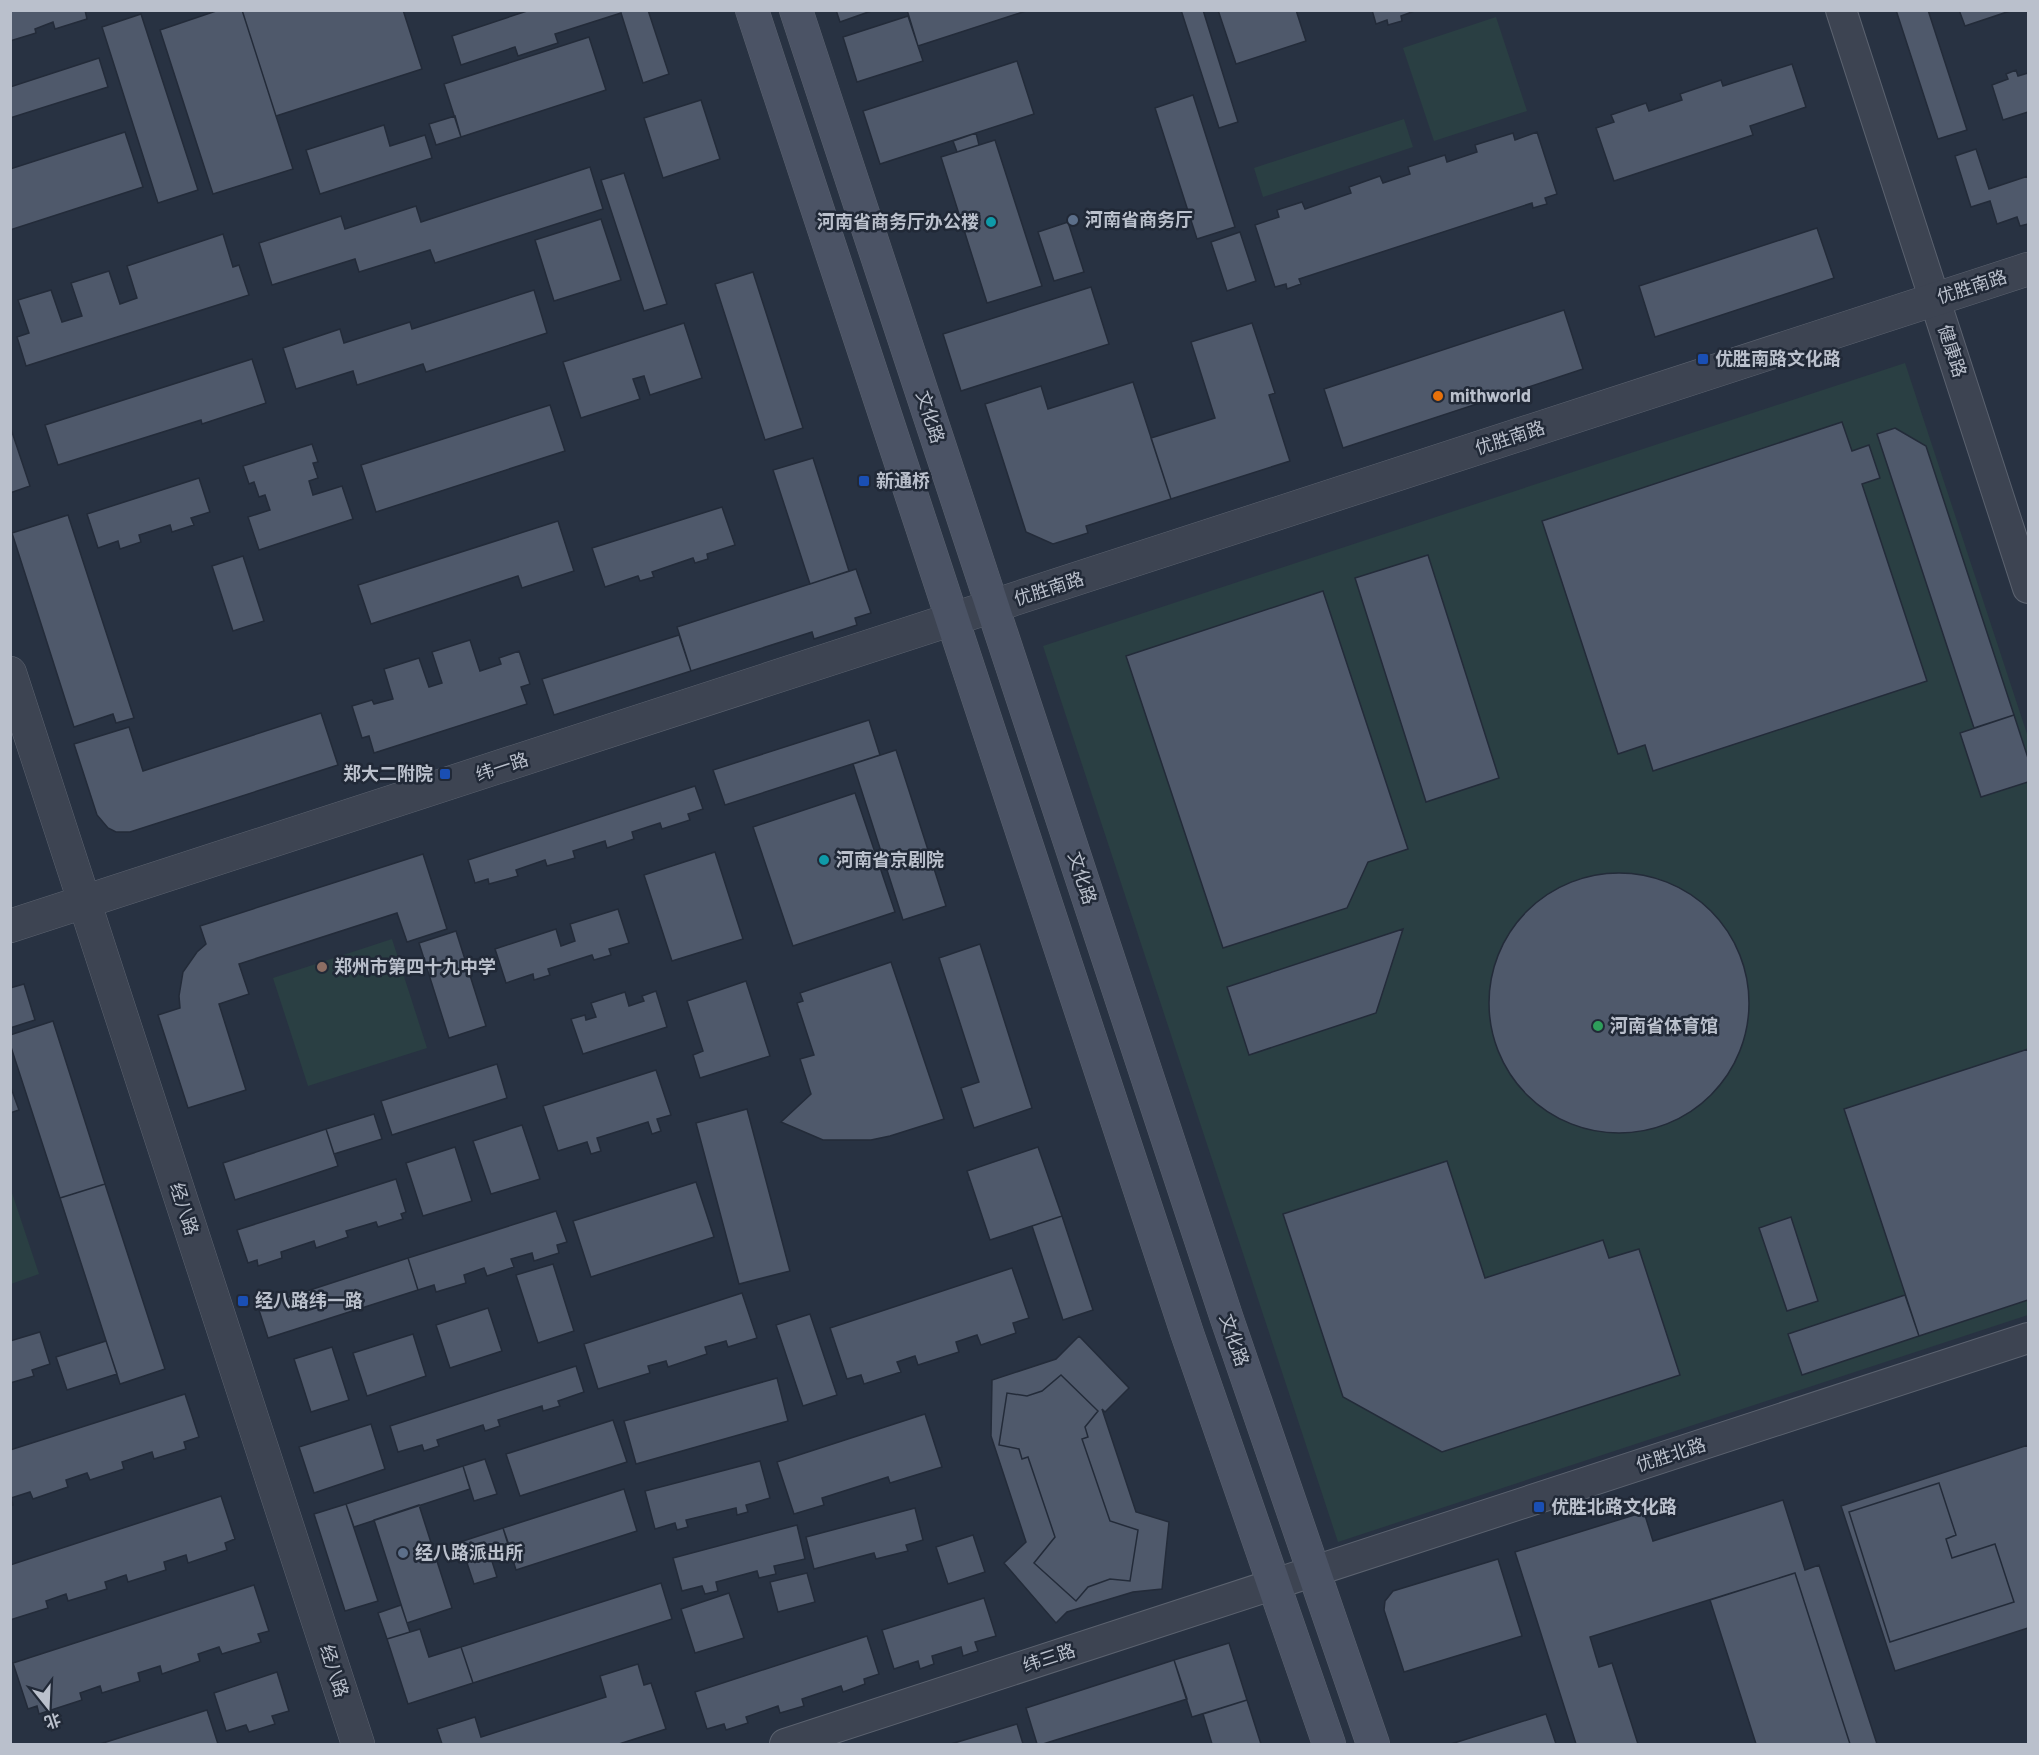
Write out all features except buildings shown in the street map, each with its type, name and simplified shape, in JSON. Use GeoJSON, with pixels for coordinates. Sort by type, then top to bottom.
{"type":"FeatureCollection","features":[{"type":"Feature","properties":{"kind":"main road"},"geometry":{"type":"LineString","coordinates":[[752,10],[1187,1333],[1329,1744]]}},
{"type":"Feature","properties":{"kind":"main road","name":"文化路"},"geometry":{"type":"LineString","coordinates":[[796,10],[1223,1309],[1373,1744]]}},
{"type":"Feature","properties":{"kind":"street","name":"健康路"},"geometry":{"type":"LineString","coordinates":[[1841,10],[2028,588]]}},
{"type":"Feature","properties":{"kind":"street","name":"优胜南路"},"geometry":{"type":"LineString","coordinates":[[993,608],[2028,269]]}},
{"type":"Feature","properties":{"kind":"street","name":"纬一路"},"geometry":{"type":"LineString","coordinates":[[10,926],[993,608]]}},
{"type":"Feature","properties":{"kind":"street","name":"经八路"},"geometry":{"type":"LineString","coordinates":[[10,673],[358,1744]]}},
{"type":"Feature","properties":{"kind":"street","name":"优胜北路"},"geometry":{"type":"LineString","coordinates":[[1314,1571],[2028,1338]]}},
{"type":"Feature","properties":{"kind":"street","name":"纬三路"},"geometry":{"type":"LineString","coordinates":[[785,1744],[1314,1571]]}},
{"type":"Feature","properties":{"kind":"green space"},"geometry":{"type":"Polygon","coordinates":[[[1496,17],[1527,111],[1434,141],[1403,48],[1496,17]]]}},
{"type":"Feature","properties":{"kind":"green space"},"geometry":{"type":"Polygon","coordinates":[[[1404,119],[1413,147],[1263,197],[1254,168],[1404,119]]]}},
{"type":"Feature","properties":{"kind":"green space","name":"河南省体育馆"},"geometry":{"type":"Polygon","coordinates":[[[1905,363],[2028,737],[2028,1315],[1338,1542],[1043,646],[1905,363]]]}},
{"type":"Feature","properties":{"kind":"green space"},"geometry":{"type":"Polygon","coordinates":[[[392,939],[427,1048],[308,1086],[273,978],[392,939]]]}},
{"type":"Feature","properties":{"kind":"green space"},"geometry":{"type":"Polygon","coordinates":[[[11,1190],[39,1274],[10,1284],[11,1190]]]}},
{"type":"Feature","properties":{"kind":"place","name":"河南省商务厅"},"geometry":{"type":"Point","coordinates":[1073,220]}},
{"type":"Feature","properties":{"kind":"place","name":"河南省商务厅办公楼"},"geometry":{"type":"Point","coordinates":[991,222]}},
{"type":"Feature","properties":{"kind":"place","name":"优胜南路文化路"},"geometry":{"type":"Point","coordinates":[1703,359]}},
{"type":"Feature","properties":{"kind":"place","name":"mithworld"},"geometry":{"type":"Point","coordinates":[1438,396]}},
{"type":"Feature","properties":{"kind":"place","name":"新通桥"},"geometry":{"type":"Point","coordinates":[864,481]}},
{"type":"Feature","properties":{"kind":"place","name":"郑大二附院"},"geometry":{"type":"Point","coordinates":[445,774]}},
{"type":"Feature","properties":{"kind":"place","name":"河南省京剧院"},"geometry":{"type":"Point","coordinates":[824,860]}},
{"type":"Feature","properties":{"kind":"place","name":"郑州市第四十九中学"},"geometry":{"type":"Point","coordinates":[322,967]}},
{"type":"Feature","properties":{"kind":"place","name":"河南省体育馆"},"geometry":{"type":"Point","coordinates":[1598,1026]}},
{"type":"Feature","properties":{"kind":"place","name":"经八路纬一路"},"geometry":{"type":"Point","coordinates":[243,1301]}},
{"type":"Feature","properties":{"kind":"place","name":"优胜北路文化路"},"geometry":{"type":"Point","coordinates":[1539,1507]}},
{"type":"Feature","properties":{"kind":"place","name":"经八路派出所"},"geometry":{"type":"Point","coordinates":[403,1553]}}]}
